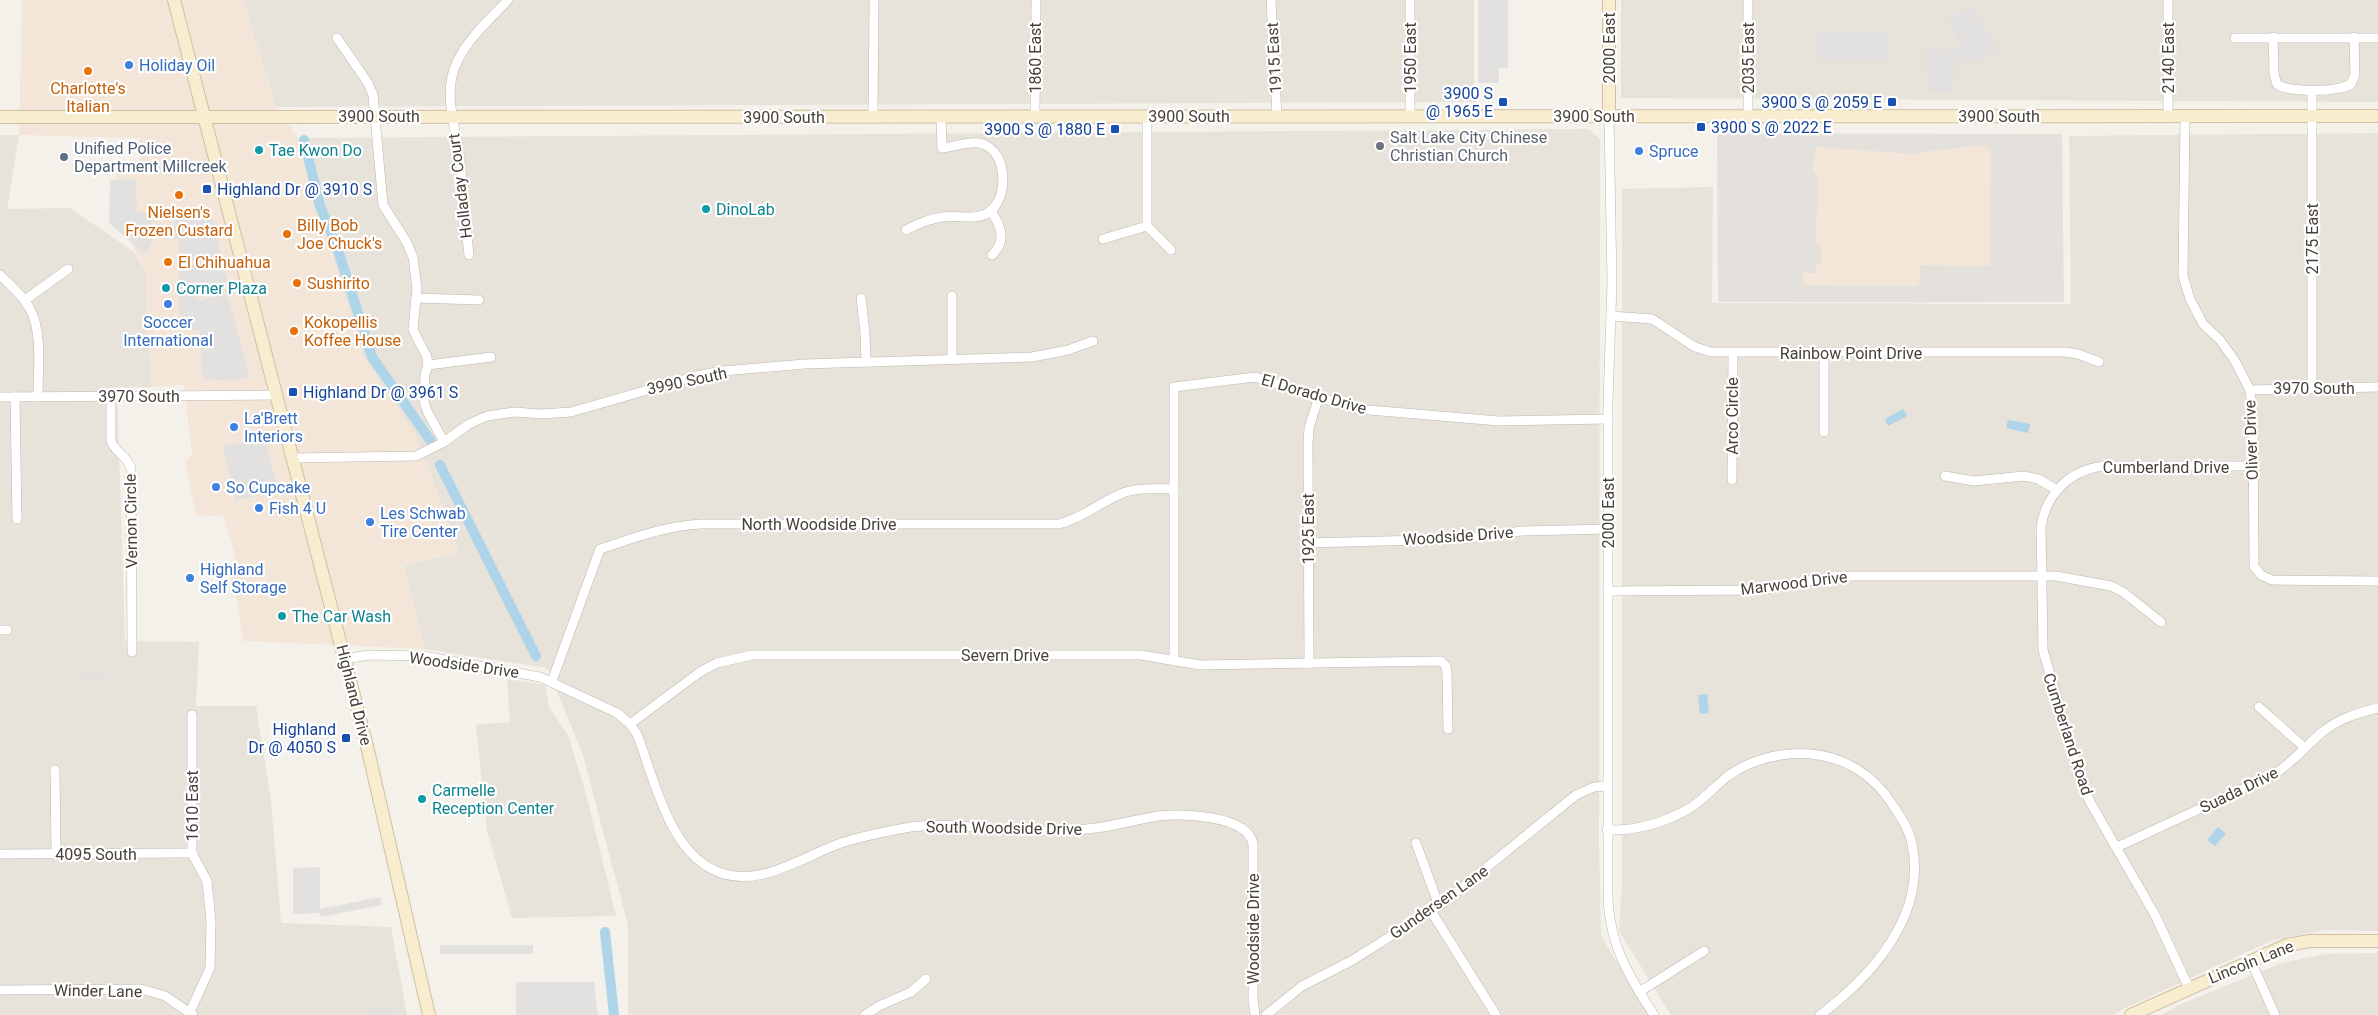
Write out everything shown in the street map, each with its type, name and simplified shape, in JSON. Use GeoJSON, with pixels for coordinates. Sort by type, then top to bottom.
{"type":"FeatureCollection","features":[{"type":"Feature","properties":{"kind":"main road","name":"Highland Drive"},"geometry":{"type":"LineString","coordinates":[[174,0],[367,746],[428,1015]]}},
{"type":"Feature","properties":{"kind":"main road","name":"2000 East"},"geometry":{"type":"LineString","coordinates":[[1608,0],[1609,116]]}},
{"type":"Feature","properties":{"kind":"main road","name":"3900 South"},"geometry":{"type":"LineString","coordinates":[[0,117],[2378,116]]}},
{"type":"Feature","properties":{"kind":"main road","name":"Lincoln Lane"},"geometry":{"type":"LineString","coordinates":[[2131,1015],[2280,948],[2302,942],[2378,941]]}},
{"type":"Feature","properties":{"kind":"street","name":"Holladay Court"},"geometry":{"type":"LineString","coordinates":[[469,255],[458,152],[451,116],[451,80],[456,64],[470,42],[508,0]]}},
{"type":"Feature","properties":{"kind":"street"},"geometry":{"type":"LineString","coordinates":[[873,116],[874,0]]}},
{"type":"Feature","properties":{"kind":"street","name":"1860 East"},"geometry":{"type":"LineString","coordinates":[[1035,117],[1036,0]]}},
{"type":"Feature","properties":{"kind":"street","name":"1915 East"},"geometry":{"type":"LineString","coordinates":[[1271,0],[1277,116]]}},
{"type":"Feature","properties":{"kind":"street","name":"1950 East"},"geometry":{"type":"LineString","coordinates":[[1410,0],[1410,116]]}},
{"type":"Feature","properties":{"kind":"street","name":"2035 East"},"geometry":{"type":"LineString","coordinates":[[1748,0],[1748,116]]}},
{"type":"Feature","properties":{"kind":"street","name":"2140 East"},"geometry":{"type":"LineString","coordinates":[[2168,0],[2168,117]]}},
{"type":"Feature","properties":{"kind":"street"},"geometry":{"type":"LineString","coordinates":[[2273,37],[2274,74],[2277,84],[2287,88],[2312,91],[2343,88],[2351,84],[2355,74],[2354,37]]}},
{"type":"Feature","properties":{"kind":"street"},"geometry":{"type":"LineString","coordinates":[[337,38],[371,89],[376,116],[383,205],[406,241],[413,258],[416,298],[413,330],[427,357],[428,365],[425,374],[425,407],[444,442]]}},
{"type":"Feature","properties":{"kind":"street"},"geometry":{"type":"LineString","coordinates":[[2235,38],[2378,38]]}},
{"type":"Feature","properties":{"kind":"street","name":"2175 East"},"geometry":{"type":"LineString","coordinates":[[2312,91],[2312,387]]}},
{"type":"Feature","properties":{"kind":"street"},"geometry":{"type":"LineString","coordinates":[[906,230],[934,218],[950,216],[976,218],[991,211],[1000,198],[1002,191],[1002,166],[999,157],[992,149],[977,142],[942,148],[941,116]]}},
{"type":"Feature","properties":{"kind":"street"},"geometry":{"type":"LineString","coordinates":[[1147,116],[1147,226],[1171,250]]}},
{"type":"Feature","properties":{"kind":"street","name":"2000 East"},"geometry":{"type":"LineString","coordinates":[[1609,116],[1611,316],[1608,419],[1607,890],[1611,928],[1620,958],[1654,1015]]}},
{"type":"Feature","properties":{"kind":"street","name":"Oliver Drive"},"geometry":{"type":"LineString","coordinates":[[2185,117],[2183,276],[2190,300],[2203,324],[2220,340],[2235,361],[2250,390],[2253,416],[2253,558],[2258,573],[2272,580],[2378,581]]}},
{"type":"Feature","properties":{"kind":"street"},"geometry":{"type":"LineString","coordinates":[[991,211],[999,223],[1002,233],[1000,246],[992,255]]}},
{"type":"Feature","properties":{"kind":"street"},"geometry":{"type":"LineString","coordinates":[[1102,239],[1147,226]]}},
{"type":"Feature","properties":{"kind":"street"},"geometry":{"type":"LineString","coordinates":[[24,300],[68,269]]}},
{"type":"Feature","properties":{"kind":"street"},"geometry":{"type":"LineString","coordinates":[[0,275],[30,308],[36,329],[38,397]]}},
{"type":"Feature","properties":{"kind":"street"},"geometry":{"type":"LineString","coordinates":[[952,296],[952,360]]}},
{"type":"Feature","properties":{"kind":"street"},"geometry":{"type":"LineString","coordinates":[[416,298],[479,300]]}},
{"type":"Feature","properties":{"kind":"street"},"geometry":{"type":"LineString","coordinates":[[861,298],[866,362]]}},
{"type":"Feature","properties":{"kind":"street","name":"Rainbow Point Drive"},"geometry":{"type":"LineString","coordinates":[[1611,316],[1652,319],[1695,347],[1711,352],[2065,352],[2078,354],[2099,362]]}},
{"type":"Feature","properties":{"kind":"street","name":"3990 South"},"geometry":{"type":"LineString","coordinates":[[293,458],[416,456],[444,442],[460,428],[487,416],[514,412],[541,414],[570,412],[696,376],[805,364],[1044,356],[1093,341]]}},
{"type":"Feature","properties":{"kind":"street","name":"Arco Circle"},"geometry":{"type":"LineString","coordinates":[[1732,353],[1732,480]]}},
{"type":"Feature","properties":{"kind":"street"},"geometry":{"type":"LineString","coordinates":[[1824,353],[1824,432]]}},
{"type":"Feature","properties":{"kind":"street"},"geometry":{"type":"LineString","coordinates":[[428,365],[491,357]]}},
{"type":"Feature","properties":{"kind":"street","name":"El Dorado Drive"},"geometry":{"type":"LineString","coordinates":[[1174,661],[1174,386],[1255,377],[1357,409],[1499,421],[1608,419]]}},
{"type":"Feature","properties":{"kind":"street","name":"3970 South"},"geometry":{"type":"LineString","coordinates":[[2250,390],[2312,387],[2378,387]]}},
{"type":"Feature","properties":{"kind":"street","name":"3970 South"},"geometry":{"type":"LineString","coordinates":[[0,397],[277,395]]}},
{"type":"Feature","properties":{"kind":"street","name":"1925 East"},"geometry":{"type":"LineString","coordinates":[[1308,664],[1309,428],[1319,396]]}},
{"type":"Feature","properties":{"kind":"street"},"geometry":{"type":"LineString","coordinates":[[15,397],[17,519]]}},
{"type":"Feature","properties":{"kind":"street","name":"Vernon Circle"},"geometry":{"type":"LineString","coordinates":[[111,397],[111,441],[113,447],[126,458],[131,468],[132,652]]}},
{"type":"Feature","properties":{"kind":"street","name":"Cumberland Drive"},"geometry":{"type":"LineString","coordinates":[[2057,490],[2079,472],[2098,467],[2253,466]]}},
{"type":"Feature","properties":{"kind":"street"},"geometry":{"type":"LineString","coordinates":[[1945,476],[1974,481],[2024,476],[2038,479],[2057,490]]}},
{"type":"Feature","properties":{"kind":"street","name":"North Woodside Drive"},"geometry":{"type":"LineString","coordinates":[[552,681],[600,549],[650,532],[676,525],[701,524],[1059,524],[1081,517],[1123,493],[1133,490],[1174,489]]}},
{"type":"Feature","properties":{"kind":"street","name":"Cumberland Road"},"geometry":{"type":"LineString","coordinates":[[2057,490],[2048,504],[2042,519],[2042,642],[2049,675],[2082,783],[2090,802],[2155,915],[2189,988]]}},
{"type":"Feature","properties":{"kind":"street","name":"Woodside Drive"},"geometry":{"type":"LineString","coordinates":[[1308,543],[1460,539],[1522,532],[1608,529]]}},
{"type":"Feature","properties":{"kind":"street","name":"Marwood Drive"},"geometry":{"type":"LineString","coordinates":[[1608,591],[1761,590],[1835,576],[2041,576],[2089,580],[2111,586],[2123,592],[2161,622]]}},
{"type":"Feature","properties":{"kind":"street","name":"Woodside Drive"},"geometry":{"type":"LineString","coordinates":[[345,659],[369,655],[423,656],[502,669],[552,681]]}},
{"type":"Feature","properties":{"kind":"street","name":"Severn Drive"},"geometry":{"type":"LineString","coordinates":[[630,724],[700,672],[717,663],[752,656],[1141,655],[1200,665],[1432,660],[1444,663],[1447,672],[1448,729]]}},
{"type":"Feature","properties":{"kind":"street","name":"South Woodside Drive"},"geometry":{"type":"LineString","coordinates":[[552,681],[617,713],[630,724],[637,734],[677,838],[697,861],[714,870],[730,875],[750,876],[767,873],[840,844],[875,834],[931,826],[948,825],[1040,832],[1078,830],[1159,816],[1182,814],[1231,823],[1250,835],[1254,844]]}},
{"type":"Feature","properties":{"kind":"street"},"geometry":{"type":"LineString","coordinates":[[2259,707],[2305,748]]}},
{"type":"Feature","properties":{"kind":"street","name":"Suada Drive"},"geometry":{"type":"LineString","coordinates":[[2117,846],[2274,774],[2287,766],[2305,748],[2338,722],[2357,713],[2378,708]]}},
{"type":"Feature","properties":{"kind":"street","name":"1610 East"},"geometry":{"type":"LineString","coordinates":[[192,715],[192,853],[207,881],[210,922],[210,968],[192,1014]]}},
{"type":"Feature","properties":{"kind":"street"},"geometry":{"type":"LineString","coordinates":[[1607,830],[1625,831],[1668,819],[1692,807],[1729,776],[1752,763],[1781,755],[1810,754],[1839,760],[1861,771],[1876,784],[1888,798],[1903,822],[1912,843],[1915,864],[1913,890],[1906,914],[1879,959],[1859,983],[1820,1015]]}},
{"type":"Feature","properties":{"kind":"street"},"geometry":{"type":"LineString","coordinates":[[55,770],[56,854]]}},
{"type":"Feature","properties":{"kind":"street","name":"Gundersen Lane"},"geometry":{"type":"LineString","coordinates":[[1266,1015],[1302,986],[1350,961],[1435,908],[1576,795],[1594,787],[1607,786]]}},
{"type":"Feature","properties":{"kind":"street"},"geometry":{"type":"LineString","coordinates":[[1416,842],[1435,908],[1494,1014]]}},
{"type":"Feature","properties":{"kind":"street","name":"Woodside Drive"},"geometry":{"type":"LineString","coordinates":[[1254,844],[1253,1000],[1255,1015]]}},
{"type":"Feature","properties":{"kind":"street","name":"4095 South"},"geometry":{"type":"LineString","coordinates":[[0,854],[192,853]]}},
{"type":"Feature","properties":{"kind":"street"},"geometry":{"type":"LineString","coordinates":[[1639,992],[1704,951]]}},
{"type":"Feature","properties":{"kind":"street"},"geometry":{"type":"LineString","coordinates":[[2251,960],[2275,1015]]}},
{"type":"Feature","properties":{"kind":"street"},"geometry":{"type":"LineString","coordinates":[[865,1015],[879,1006],[911,992],[926,979]]}},
{"type":"Feature","properties":{"kind":"street","name":"Winder Lane"},"geometry":{"type":"LineString","coordinates":[[0,990],[141,989],[165,996],[192,1014]]}},
{"type":"Feature","properties":{"kind":"shaded area"},"geometry":{"type":"Polygon","coordinates":[[[22,0],[243,0],[276,107],[298,138],[363,357],[415,434],[460,553],[404,565],[424,649],[243,641],[235,586],[231,587],[228,570],[237,562],[223,515],[198,517],[196,513],[185,462],[192,455],[184,385],[151,387],[146,272],[117,215],[116,173],[139,174],[140,138],[19,135],[22,0]]]}},
{"type":"Feature","properties":{"kind":"shaded area"},"geometry":{"type":"Polygon","coordinates":[[[243,0],[1474,0],[1474,102],[276,107],[243,0]]]}},
{"type":"Feature","properties":{"kind":"shaded area"},"geometry":{"type":"Polygon","coordinates":[[[1478,0],[1508,0],[1508,68],[1499,68],[1499,83],[1478,83],[1478,0]]]}},
{"type":"Feature","properties":{"kind":"shaded area"},"geometry":{"type":"Polygon","coordinates":[[[1621,0],[2378,0],[2378,102],[1621,98],[1621,0]]]}},
{"type":"Feature","properties":{"kind":"shaded area"},"geometry":{"type":"Polygon","coordinates":[[[1974,7],[1999,50],[1978,62],[1955,62],[1954,92],[1926,92],[1925,49],[1958,49],[1960,46],[1948,17],[1974,7]]]}},
{"type":"Feature","properties":{"kind":"shaded area"},"geometry":{"type":"Polygon","coordinates":[[[1817,30],[1888,30],[1888,59],[1817,59],[1817,30]]]}},
{"type":"Feature","properties":{"kind":"shaded area"},"geometry":{"type":"Polygon","coordinates":[[[1589,129],[1600,139],[1599,846],[1601,936],[1650,1015],[628,1015],[628,925],[582,752],[547,668],[424,649],[404,565],[460,553],[415,434],[363,357],[298,138],[1589,129]]]}},
{"type":"Feature","properties":{"kind":"shaded area"},"geometry":{"type":"Polygon","coordinates":[[[1717,133],[2062,134],[2064,302],[1718,302],[1717,133]],[[1981,145],[1911,154],[1816,147],[1813,171],[1818,177],[1816,243],[1821,243],[1821,264],[1816,264],[1816,273],[1803,273],[1803,285],[1919,286],[1920,265],[1990,266],[1990,149],[1981,145]]]}},
{"type":"Feature","properties":{"kind":"shaded area"},"geometry":{"type":"Polygon","coordinates":[[[2378,133],[2378,931],[2325,930],[2273,940],[2121,1010],[2114,1015],[1671,1015],[1619,931],[1622,882],[1622,189],[1713,187],[1712,303],[2071,304],[2069,136],[2378,133]]]}},
{"type":"Feature","properties":{"kind":"shaded area"},"geometry":{"type":"Polygon","coordinates":[[[0,135],[19,135],[7,209],[70,208],[134,252],[146,272],[151,387],[117,388],[125,641],[199,642],[196,706],[256,706],[271,801],[281,923],[391,927],[407,1015],[0,1015],[0,135]]]}},
{"type":"Feature","properties":{"kind":"shaded area"},"geometry":{"type":"Polygon","coordinates":[[[1982,145],[1990,149],[1991,154],[1990,266],[1920,265],[1920,286],[1803,285],[1803,273],[1816,264],[1821,264],[1821,243],[1816,243],[1818,177],[1813,172],[1816,147],[1911,154],[1982,145]]]}},
{"type":"Feature","properties":{"kind":"shaded area"},"geometry":{"type":"Polygon","coordinates":[[[136,179],[137,212],[152,213],[152,242],[146,255],[109,223],[110,180],[136,179]]]}},
{"type":"Feature","properties":{"kind":"shaded area"},"geometry":{"type":"Polygon","coordinates":[[[175,213],[205,213],[205,221],[213,219],[228,282],[220,283],[223,292],[197,298],[198,301],[227,294],[250,377],[236,381],[202,379],[200,330],[192,330],[191,323],[185,317],[179,316],[179,239],[174,239],[175,213]]]}},
{"type":"Feature","properties":{"kind":"shaded area"},"geometry":{"type":"Polygon","coordinates":[[[264,437],[279,491],[235,501],[223,446],[264,437]]]}},
{"type":"Feature","properties":{"kind":"shaded area"},"geometry":{"type":"Polygon","coordinates":[[[79,674],[107,674],[107,682],[79,682],[79,674]]]}},
{"type":"Feature","properties":{"kind":"shaded area"},"geometry":{"type":"Polygon","coordinates":[[[507,679],[545,685],[549,707],[569,737],[588,801],[616,916],[512,918],[487,830],[476,725],[510,722],[507,679]]]}},
{"type":"Feature","properties":{"kind":"shaded area"},"geometry":{"type":"Polygon","coordinates":[[[320,867],[320,909],[380,897],[382,905],[321,917],[320,913],[293,914],[293,868],[320,867]]]}},
{"type":"Feature","properties":{"kind":"shaded area"},"geometry":{"type":"Polygon","coordinates":[[[440,945],[533,945],[533,954],[440,954],[440,945]]]}},
{"type":"Feature","properties":{"kind":"shaded area"},"geometry":{"type":"Polygon","coordinates":[[[2378,953],[2378,1015],[2161,1015],[2179,1005],[2282,963],[2325,954],[2378,953]]]}},
{"type":"Feature","properties":{"kind":"shaded area"},"geometry":{"type":"Polygon","coordinates":[[[516,982],[594,982],[598,1015],[516,1015],[516,982]]]}},
{"type":"Feature","properties":{"kind":"shaded area"},"geometry":{"type":"Polygon","coordinates":[[[370,1006],[396,1007],[396,1015],[369,1015],[370,1006]]]}},
{"type":"Feature","properties":{"kind":"water"},"geometry":{"type":"Polygon","coordinates":[[[1903,409],[1907,416],[1888,426],[1885,419],[1903,409]]]}},
{"type":"Feature","properties":{"kind":"water"},"geometry":{"type":"Polygon","coordinates":[[[2008,420],[2030,424],[2028,433],[2006,428],[2008,420]]]}},
{"type":"Feature","properties":{"kind":"water"},"geometry":{"type":"Polygon","coordinates":[[[1707,694],[1709,713],[1700,714],[1698,695],[1707,694]]]}},
{"type":"Feature","properties":{"kind":"water"},"geometry":{"type":"Polygon","coordinates":[[[2218,827],[2226,834],[2215,846],[2207,840],[2218,827]]]}},
{"type":"Feature","properties":{"kind":"waterway"},"geometry":{"type":"LineString","coordinates":[[304,140],[320,206],[336,244],[372,357],[430,440]]}},
{"type":"Feature","properties":{"kind":"waterway"},"geometry":{"type":"LineString","coordinates":[[440,465],[536,656]]}},
{"type":"Feature","properties":{"kind":"waterway"},"geometry":{"type":"LineString","coordinates":[[605,932],[614,1015]]}},
{"type":"Feature","properties":{"kind":"place","name":"Holiday Oil"},"geometry":{"type":"Point","coordinates":[129,65]}},
{"type":"Feature","properties":{"kind":"place","name":"Charlotte's Italian"},"geometry":{"type":"Point","coordinates":[88,71]}},
{"type":"Feature","properties":{"kind":"place","name":"3900 S @ 1965 E"},"geometry":{"type":"Point","coordinates":[1503,102]}},
{"type":"Feature","properties":{"kind":"place","name":"3900 S @ 2059 E"},"geometry":{"type":"Point","coordinates":[1892,102]}},
{"type":"Feature","properties":{"kind":"place","name":"3900 S @ 2022 E"},"geometry":{"type":"Point","coordinates":[1701,127]}},
{"type":"Feature","properties":{"kind":"place","name":"3900 S @ 1880 E"},"geometry":{"type":"Point","coordinates":[1115,129]}},
{"type":"Feature","properties":{"kind":"place","name":"Salt Lake City Chinese Christian Church"},"geometry":{"type":"Point","coordinates":[1380,146]}},
{"type":"Feature","properties":{"kind":"place","name":"Tae Kwon Do"},"geometry":{"type":"Point","coordinates":[259,150]}},
{"type":"Feature","properties":{"kind":"place","name":"Spruce"},"geometry":{"type":"Point","coordinates":[1639,151]}},
{"type":"Feature","properties":{"kind":"place","name":"Unified Police Department Millcreek"},"geometry":{"type":"Point","coordinates":[64,157]}},
{"type":"Feature","properties":{"kind":"place","name":"Highland Dr @ 3910 S"},"geometry":{"type":"Point","coordinates":[207,189]}},
{"type":"Feature","properties":{"kind":"place","name":"Nielsen's Frozen Custard"},"geometry":{"type":"Point","coordinates":[179,195]}},
{"type":"Feature","properties":{"kind":"place","name":"DinoLab"},"geometry":{"type":"Point","coordinates":[706,209]}},
{"type":"Feature","properties":{"kind":"place","name":"Billy Bob Joe Chuck's"},"geometry":{"type":"Point","coordinates":[287,234]}},
{"type":"Feature","properties":{"kind":"place","name":"El Chihuahua"},"geometry":{"type":"Point","coordinates":[168,262]}},
{"type":"Feature","properties":{"kind":"place","name":"Sushirito"},"geometry":{"type":"Point","coordinates":[297,283]}},
{"type":"Feature","properties":{"kind":"place","name":"Corner Plaza"},"geometry":{"type":"Point","coordinates":[166,288]}},
{"type":"Feature","properties":{"kind":"place","name":"Soccer International"},"geometry":{"type":"Point","coordinates":[168,304]}},
{"type":"Feature","properties":{"kind":"place","name":"Kokopellis Koffee House"},"geometry":{"type":"Point","coordinates":[294,331]}},
{"type":"Feature","properties":{"kind":"place","name":"Highland Dr @ 3961 S"},"geometry":{"type":"Point","coordinates":[293,392]}},
{"type":"Feature","properties":{"kind":"place","name":"La'Brett Interiors"},"geometry":{"type":"Point","coordinates":[234,427]}},
{"type":"Feature","properties":{"kind":"place","name":"So Cupcake"},"geometry":{"type":"Point","coordinates":[216,487]}},
{"type":"Feature","properties":{"kind":"place","name":"Fish 4 U"},"geometry":{"type":"Point","coordinates":[259,508]}},
{"type":"Feature","properties":{"kind":"place","name":"Les Schwab Tire Center"},"geometry":{"type":"Point","coordinates":[370,522]}},
{"type":"Feature","properties":{"kind":"place","name":"Highland Self Storage"},"geometry":{"type":"Point","coordinates":[190,578]}},
{"type":"Feature","properties":{"kind":"place","name":"The Car Wash"},"geometry":{"type":"Point","coordinates":[282,616]}},
{"type":"Feature","properties":{"kind":"place","name":"Highland Dr @ 4050 S"},"geometry":{"type":"Point","coordinates":[346,738]}},
{"type":"Feature","properties":{"kind":"place","name":"Carmelle Reception Center"},"geometry":{"type":"Point","coordinates":[422,799]}}]}
